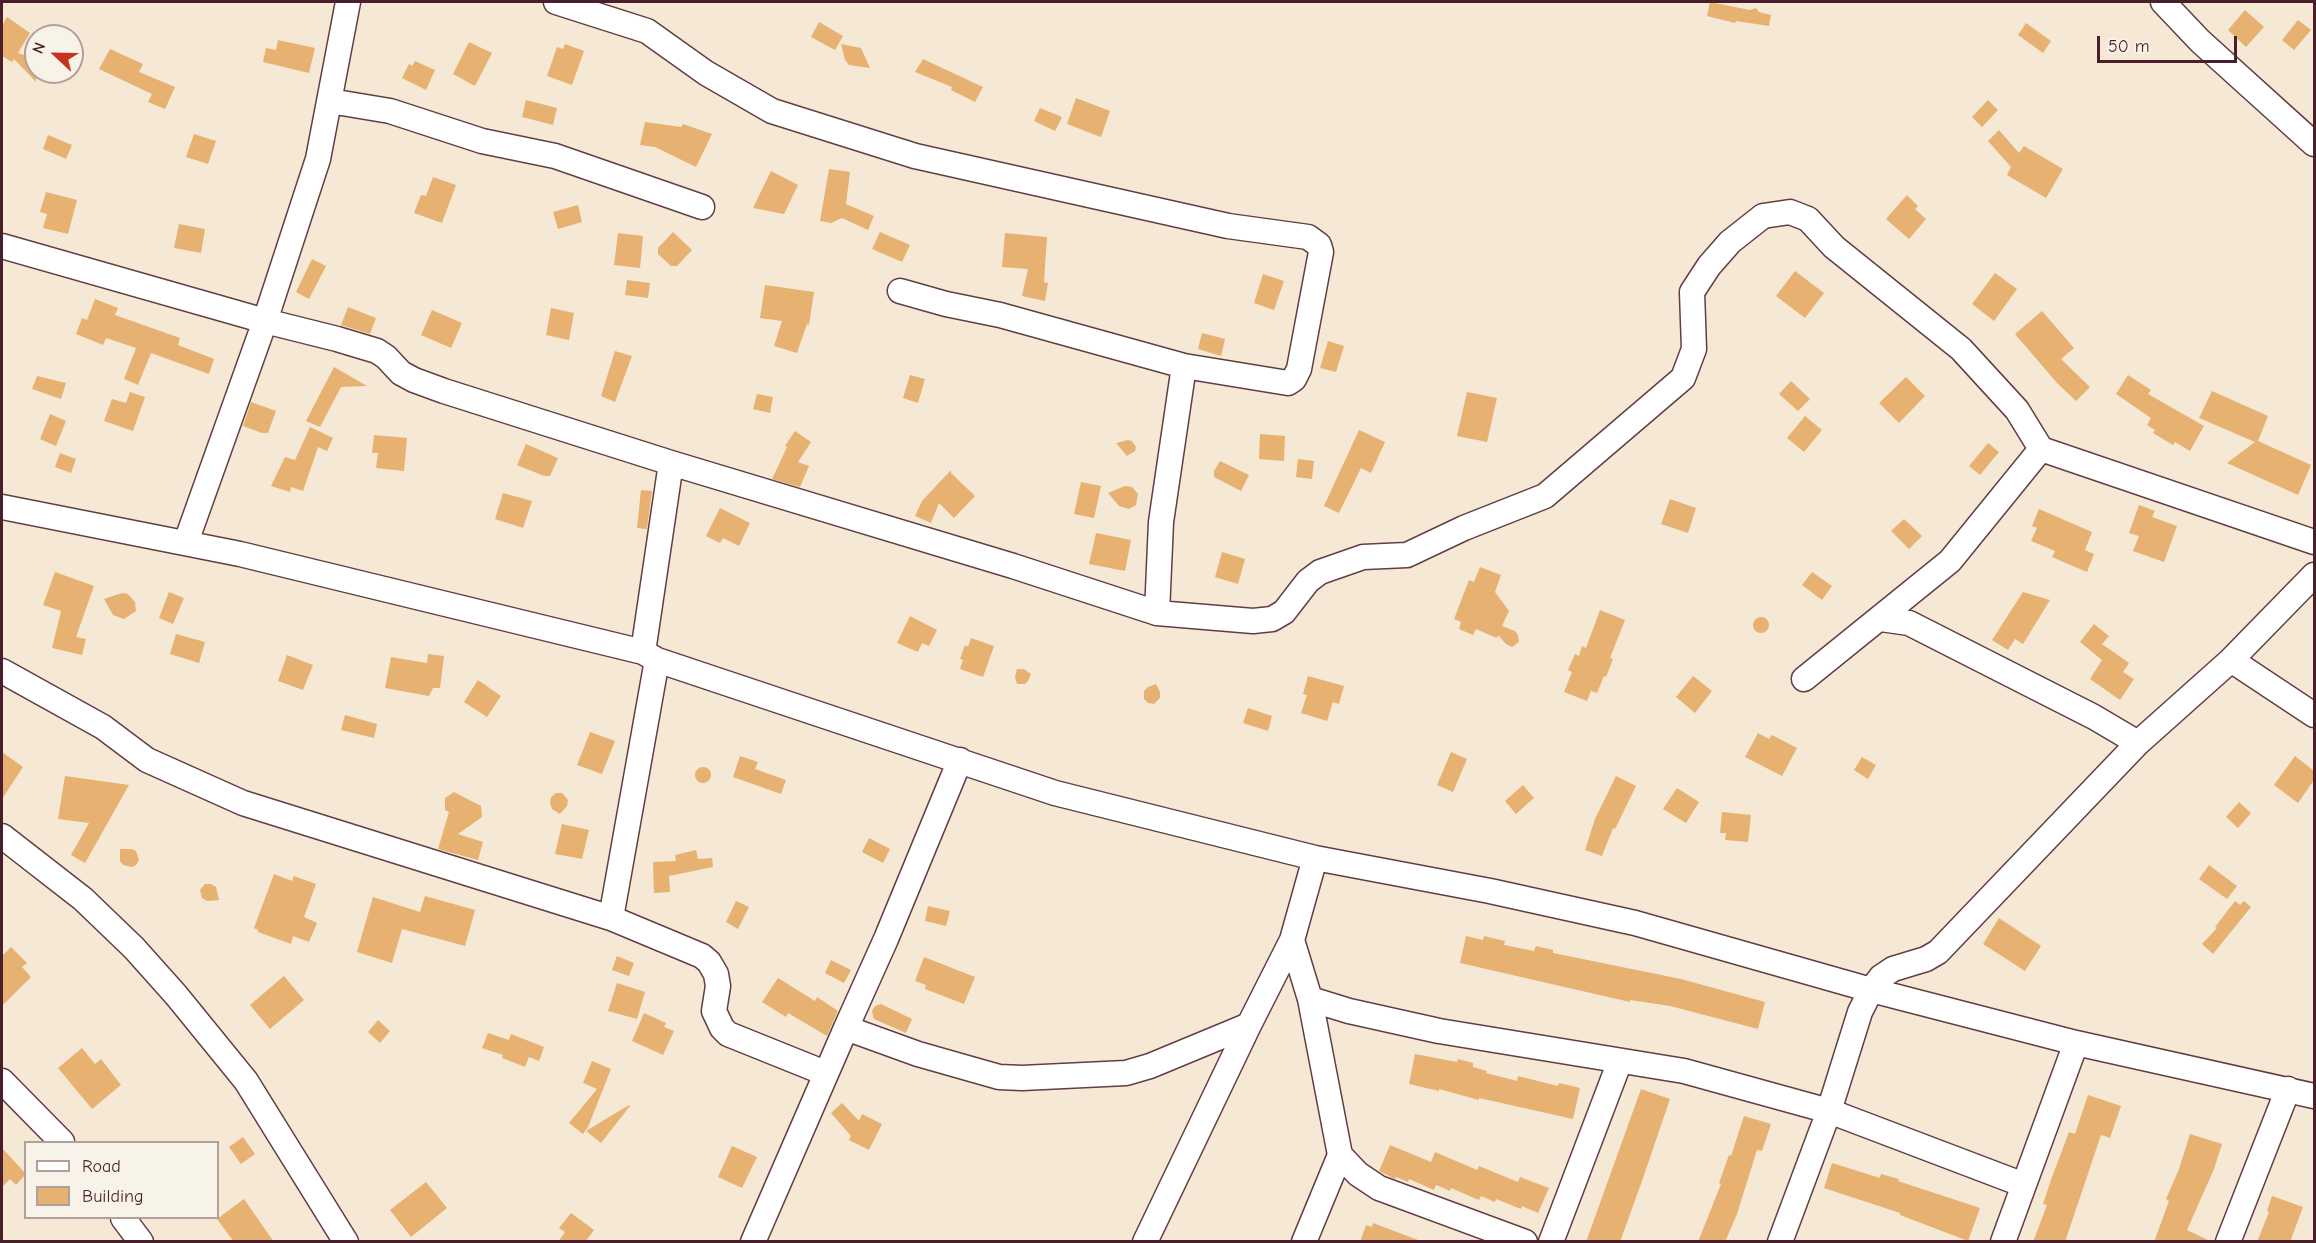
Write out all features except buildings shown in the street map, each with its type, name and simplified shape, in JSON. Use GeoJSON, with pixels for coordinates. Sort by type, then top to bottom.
{"type":"FeatureCollection","features":[{"type":"Feature","properties":{"kind":"street"},"geometry":{"type":"LineString","coordinates":[[186,542],[265,321],[318,159],[348,2]]}},
{"type":"Feature","properties":{"kind":"street"},"geometry":{"type":"LineString","coordinates":[[555,2],[647,31],[706,73],[772,111],[915,156],[1228,226],[1308,237],[1319,245],[1321,252],[1299,369],[1294,379],[1288,383],[1184,366],[1000,315],[946,304],[900,291]]}},
{"type":"Feature","properties":{"kind":"street"},"geometry":{"type":"LineString","coordinates":[[2163,2],[2200,41],[2314,144]]}},
{"type":"Feature","properties":{"kind":"street"},"geometry":{"type":"LineString","coordinates":[[330,101],[390,111],[482,141],[555,156],[702,207]]}},
{"type":"Feature","properties":{"kind":"street"},"geometry":{"type":"LineString","coordinates":[[2,246],[377,351],[401,373],[414,380],[671,463],[1013,566],[1156,613],[1253,621],[1272,619],[1284,612],[1308,581],[1320,572],[1363,557],[1407,555],[1464,528],[1545,496],[1683,378],[1694,349],[1692,292],[1708,266],[1730,242],[1763,216],[1790,212],[1808,219],[1834,248],[1961,349],[2017,410],[2041,449],[2314,542]]}},
{"type":"Feature","properties":{"kind":"street"},"geometry":{"type":"LineString","coordinates":[[1156,613],[1161,522],[1184,366]]}},
{"type":"Feature","properties":{"kind":"street"},"geometry":{"type":"LineString","coordinates":[[1804,680],[1950,561],[2041,449]]}},
{"type":"Feature","properties":{"kind":"street"},"geometry":{"type":"LineString","coordinates":[[611,918],[650,656],[671,463]]}},
{"type":"Feature","properties":{"kind":"street"},"geometry":{"type":"LineString","coordinates":[[2,507],[186,542],[650,656],[1055,793],[1314,858],[1490,891],[1635,923],[1871,990],[2076,1042],[2314,1096]]}},
{"type":"Feature","properties":{"kind":"street"},"geometry":{"type":"LineString","coordinates":[[1780,1242],[1829,1111],[1860,1012],[1871,990],[1881,977],[1893,969],[1926,959],[1938,952],[2138,743],[2231,660],[2314,575]]}},
{"type":"Feature","properties":{"kind":"street"},"geometry":{"type":"LineString","coordinates":[[1881,619],[1909,623],[2094,717],[2138,743]]}},
{"type":"Feature","properties":{"kind":"street"},"geometry":{"type":"LineString","coordinates":[[2231,660],[2314,715]]}},
{"type":"Feature","properties":{"kind":"street"},"geometry":{"type":"LineString","coordinates":[[2,671],[103,727],[133,752],[147,760],[243,803],[611,918],[702,957],[709,962],[716,974],[718,986],[714,1011],[722,1028],[728,1034],[825,1073]]}},
{"type":"Feature","properties":{"kind":"street"},"geometry":{"type":"LineString","coordinates":[[753,1242],[825,1073],[886,939],[960,760]]}},
{"type":"Feature","properties":{"kind":"street"},"geometry":{"type":"LineString","coordinates":[[2,836],[83,899],[134,948],[176,995],[246,1081],[346,1242]]}},
{"type":"Feature","properties":{"kind":"street"},"geometry":{"type":"LineString","coordinates":[[1145,1242],[1292,940],[1314,858]]}},
{"type":"Feature","properties":{"kind":"street"},"geometry":{"type":"LineString","coordinates":[[1292,940],[1310,999],[1340,1155],[1358,1174],[1379,1188],[1525,1242]]}},
{"type":"Feature","properties":{"kind":"street"},"geometry":{"type":"LineString","coordinates":[[1310,999],[1349,1011],[1438,1031],[1684,1071],[1829,1111],[2025,1185]]}},
{"type":"Feature","properties":{"kind":"street"},"geometry":{"type":"LineString","coordinates":[[846,1028],[886,1043],[999,1077],[1022,1078],[1126,1073],[1150,1066],[1249,1025]]}},
{"type":"Feature","properties":{"kind":"street"},"geometry":{"type":"LineString","coordinates":[[2003,1242],[2076,1042]]}},
{"type":"Feature","properties":{"kind":"street"},"geometry":{"type":"LineString","coordinates":[[1551,1242],[1620,1061]]}},
{"type":"Feature","properties":{"kind":"street"},"geometry":{"type":"LineString","coordinates":[[2,1081],[60,1141]]}},
{"type":"Feature","properties":{"kind":"street"},"geometry":{"type":"LineString","coordinates":[[2228,1242],[2288,1089]]}},
{"type":"Feature","properties":{"kind":"street"},"geometry":{"type":"LineString","coordinates":[[1304,1242],[1340,1155]]}},
{"type":"Feature","properties":{"kind":"street"},"geometry":{"type":"LineString","coordinates":[[124,1219],[141,1242]]}}]}
